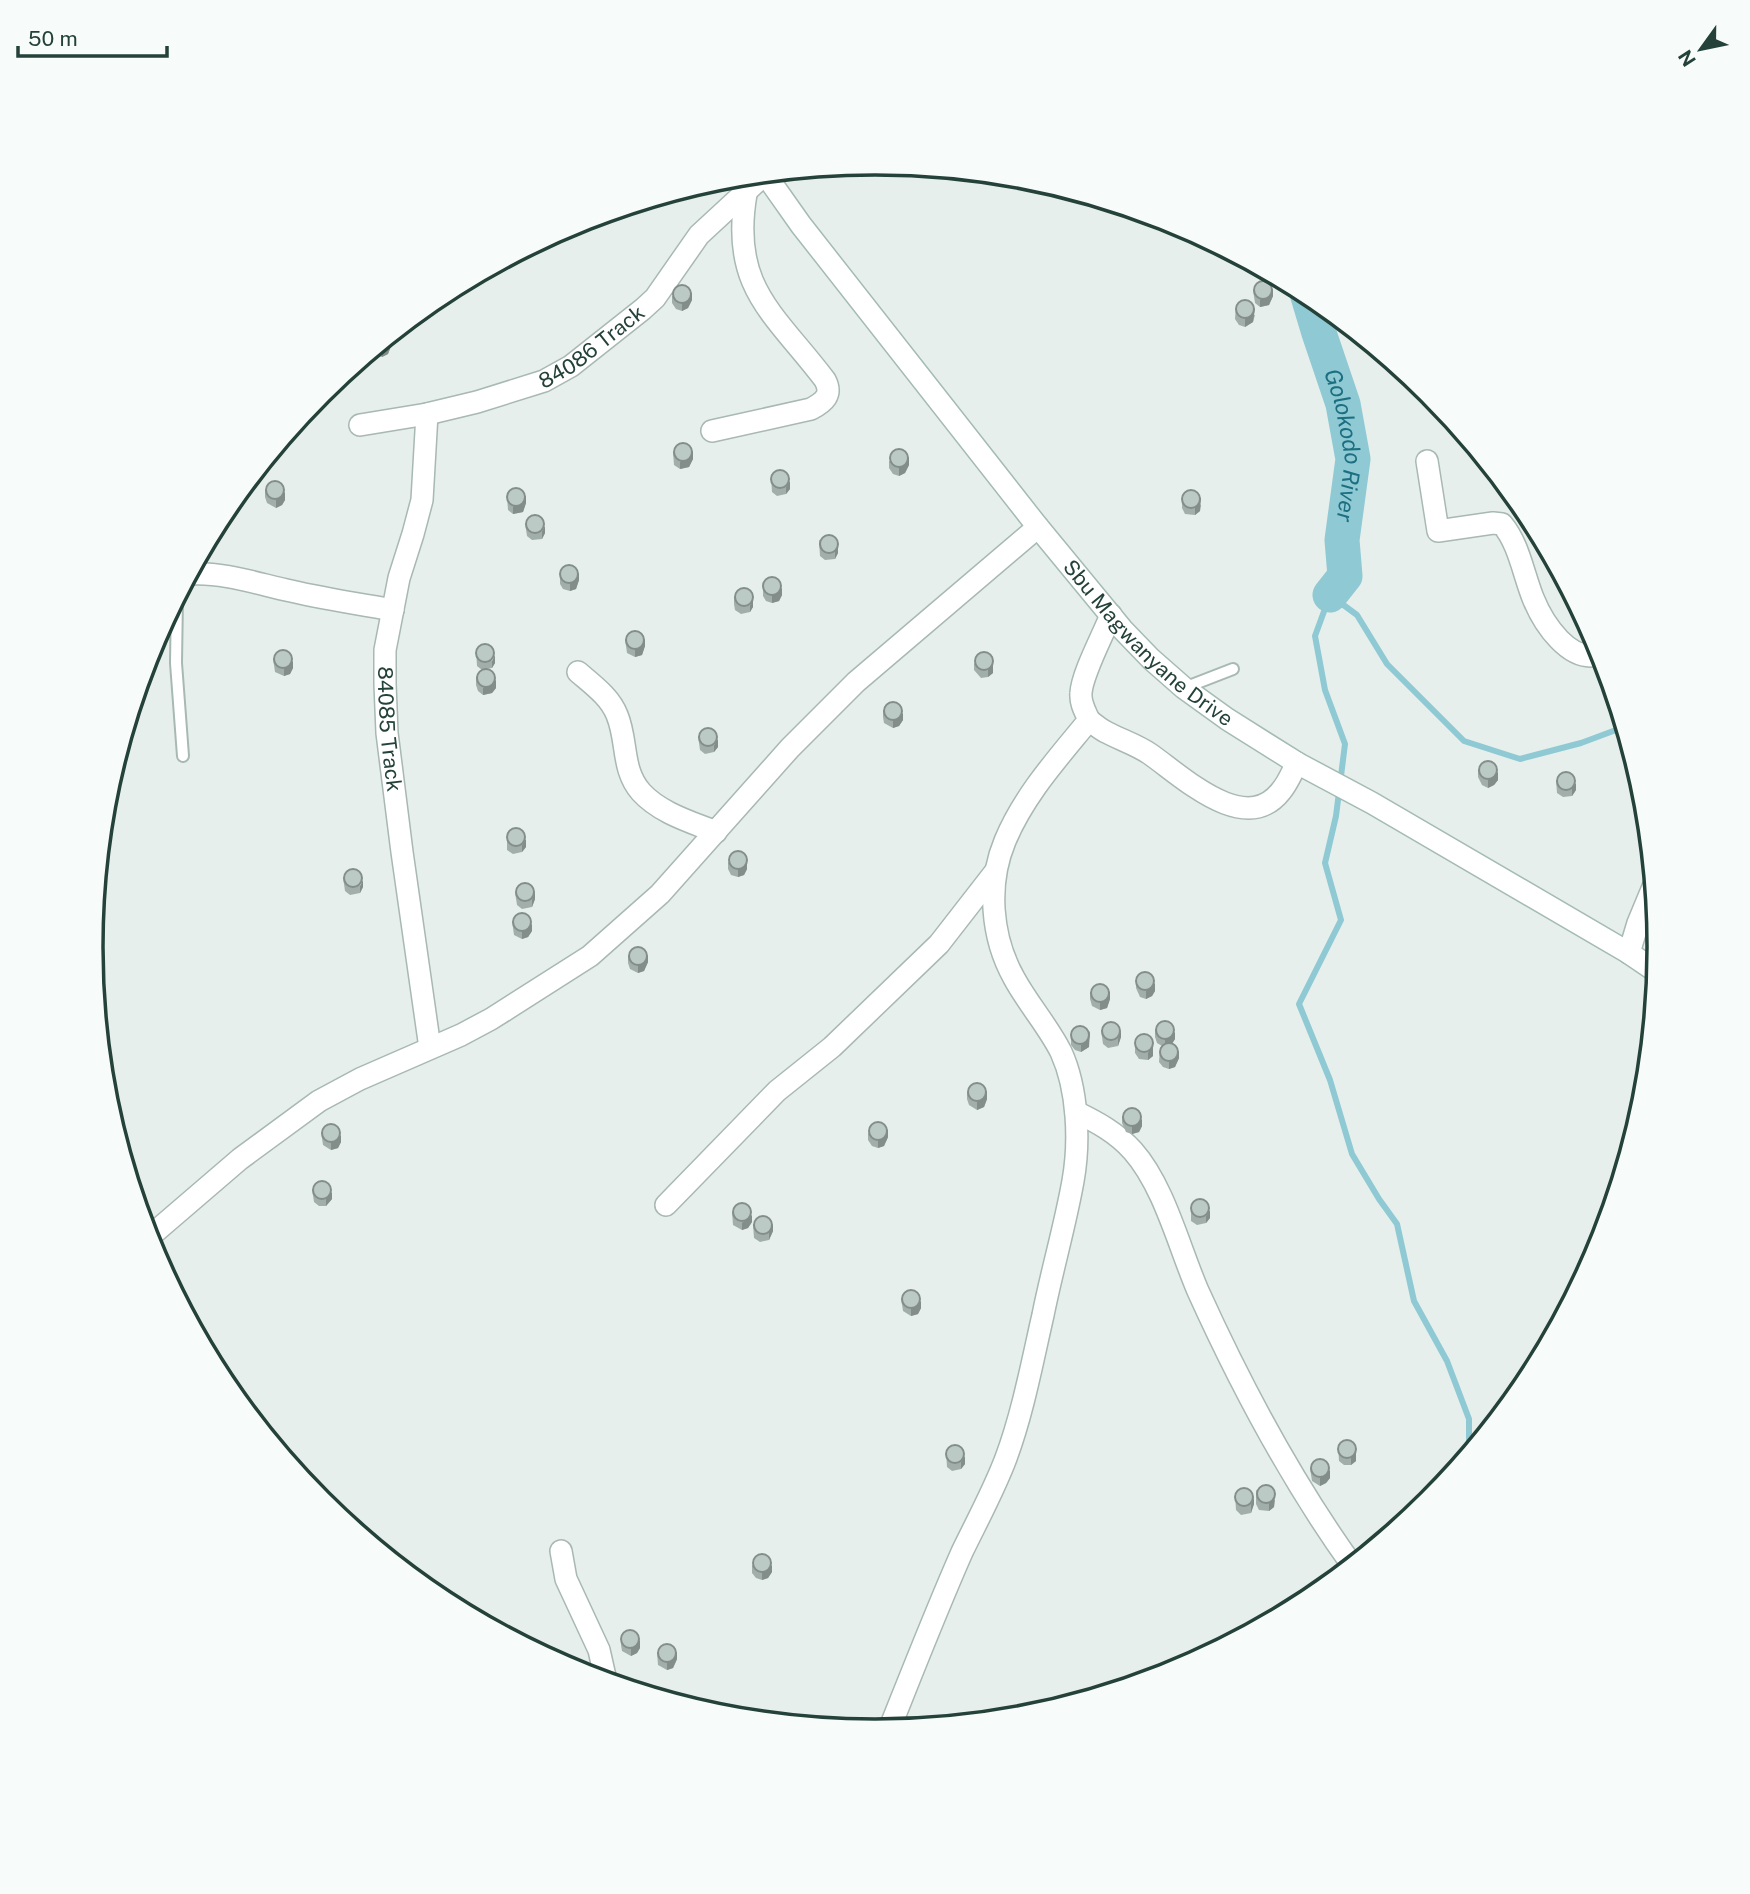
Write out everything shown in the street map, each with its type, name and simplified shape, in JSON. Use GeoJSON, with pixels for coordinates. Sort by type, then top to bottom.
{"type":"FeatureCollection","features":[{"type":"Feature","properties":{"kind":"street","name":"Sbu Magwanyane Drive"},"geometry":{"type":"LineString","coordinates":[[771,182],[1038,527],[1151,659],[1184,688],[1227,719],[1646,965]]}},
{"type":"Feature","properties":{"kind":"street","name":"84086 Track"},"geometry":{"type":"LineString","coordinates":[[360,425],[427,414],[525,388],[571,366],[643,309],[661,289],[699,235],[754,185]]}},
{"type":"Feature","properties":{"kind":"street"},"geometry":{"type":"LineString","coordinates":[[712,431],[811,409],[828,395],[829,389],[825,380],[777,321],[749,277],[742,244],[746,194]]}},
{"type":"Feature","properties":{"kind":"street","name":"84085 Track"},"geometry":{"type":"LineString","coordinates":[[427,414],[422,500],[399,578],[385,650],[387,733],[430,1048]]}},
{"type":"Feature","properties":{"kind":"street"},"geometry":{"type":"LineString","coordinates":[[1427,461],[1438,531],[1502,524],[1511,534],[1534,601],[1557,638],[1575,653],[1590,656]]}},
{"type":"Feature","properties":{"kind":"street"},"geometry":{"type":"LineString","coordinates":[[157,1230],[240,1159],[319,1101],[360,1079],[491,1019],[590,956],[660,894],[790,748],[856,682],[1038,527]]}},
{"type":"Feature","properties":{"kind":"street"},"geometry":{"type":"LineString","coordinates":[[200,573],[393,610]]}},
{"type":"Feature","properties":{"kind":"street"},"geometry":{"type":"LineString","coordinates":[[1111,615],[1081,694],[1089,720],[1106,732],[1149,753],[1218,800],[1238,808],[1251,809],[1266,804],[1304,766]]}},
{"type":"Feature","properties":{"kind":"street"},"geometry":{"type":"LineString","coordinates":[[578,672],[603,693],[614,708],[621,728],[627,766],[642,793],[673,814],[716,832]]}},
{"type":"Feature","properties":{"kind":"street"},"geometry":{"type":"LineString","coordinates":[[894,1718],[1015,1431],[1073,1181],[1076,1112],[1072,1088],[1061,1053],[1005,960],[995,920],[993,895],[995,872],[1004,842],[1020,810],[1089,720]]}},
{"type":"Feature","properties":{"kind":"street"},"geometry":{"type":"LineString","coordinates":[[666,1206],[777,1091],[832,1047],[939,944],[995,872]]}},
{"type":"Feature","properties":{"kind":"street"},"geometry":{"type":"LineString","coordinates":[[1629,953],[1645,905]]}},
{"type":"Feature","properties":{"kind":"street"},"geometry":{"type":"LineString","coordinates":[[1076,1112],[1107,1127],[1133,1151],[1146,1169],[1176,1233],[1199,1293],[1257,1409],[1305,1495],[1347,1557]]}},
{"type":"Feature","properties":{"kind":"street"},"geometry":{"type":"LineString","coordinates":[[561,1551],[566,1579],[599,1650],[603,1669]]}},
{"type":"Feature","properties":{"kind":"lane"},"geometry":{"type":"LineString","coordinates":[[177,620],[176,663],[183,756]]}},
{"type":"Feature","properties":{"kind":"lane"},"geometry":{"type":"LineString","coordinates":[[1184,688],[1233,669]]}},
{"type":"Feature","properties":{"kind":"building"},"geometry":{"type":"Polygon","coordinates":[[[1259,281],[1272,286],[1272,294],[1267,299],[1259,299],[1254,294],[1254,286],[1259,281]]]}},
{"type":"Feature","properties":{"kind":"building"},"geometry":{"type":"Polygon","coordinates":[[[678,285],[686,285],[691,294],[689,301],[678,303],[673,298],[673,290],[678,285]]]}},
{"type":"Feature","properties":{"kind":"building"},"geometry":{"type":"Polygon","coordinates":[[[1241,300],[1249,300],[1254,309],[1252,316],[1241,318],[1236,313],[1236,305],[1241,300]]]}},
{"type":"Feature","properties":{"kind":"building"},"geometry":{"type":"Polygon","coordinates":[[[679,443],[687,443],[692,452],[690,459],[679,461],[674,456],[674,448],[679,443]]]}},
{"type":"Feature","properties":{"kind":"building"},"geometry":{"type":"Polygon","coordinates":[[[895,449],[903,449],[908,458],[906,465],[895,467],[890,462],[890,454],[895,449]]]}},
{"type":"Feature","properties":{"kind":"building"},"geometry":{"type":"Polygon","coordinates":[[[776,470],[784,470],[789,479],[787,486],[776,488],[771,483],[771,475],[776,470]]]}},
{"type":"Feature","properties":{"kind":"building"},"geometry":{"type":"Polygon","coordinates":[[[271,481],[279,481],[284,490],[282,497],[271,499],[266,494],[266,486],[271,481]]]}},
{"type":"Feature","properties":{"kind":"building"},"geometry":{"type":"Polygon","coordinates":[[[512,488],[520,488],[525,497],[523,504],[512,506],[507,501],[507,493],[512,488]]]}},
{"type":"Feature","properties":{"kind":"building"},"geometry":{"type":"Polygon","coordinates":[[[1187,490],[1195,490],[1200,499],[1198,506],[1187,508],[1182,503],[1182,495],[1187,490]]]}},
{"type":"Feature","properties":{"kind":"building"},"geometry":{"type":"Polygon","coordinates":[[[531,515],[539,515],[544,524],[542,531],[531,533],[526,528],[526,520],[531,515]]]}},
{"type":"Feature","properties":{"kind":"building"},"geometry":{"type":"Polygon","coordinates":[[[825,535],[833,535],[838,544],[836,551],[825,553],[820,548],[820,540],[825,535]]]}},
{"type":"Feature","properties":{"kind":"building"},"geometry":{"type":"Polygon","coordinates":[[[565,565],[573,565],[578,574],[576,581],[565,583],[560,578],[560,570],[565,565]]]}},
{"type":"Feature","properties":{"kind":"building"},"geometry":{"type":"Polygon","coordinates":[[[768,577],[776,577],[781,586],[779,593],[768,595],[763,590],[763,582],[768,577]]]}},
{"type":"Feature","properties":{"kind":"building"},"geometry":{"type":"Polygon","coordinates":[[[740,588],[748,588],[753,597],[751,604],[740,606],[735,601],[735,593],[740,588]]]}},
{"type":"Feature","properties":{"kind":"building"},"geometry":{"type":"Polygon","coordinates":[[[631,631],[639,631],[644,640],[642,647],[631,649],[626,644],[626,636],[631,631]]]}},
{"type":"Feature","properties":{"kind":"building"},"geometry":{"type":"Polygon","coordinates":[[[481,644],[489,644],[494,653],[492,660],[481,662],[476,657],[476,649],[481,644]]]}},
{"type":"Feature","properties":{"kind":"building"},"geometry":{"type":"Polygon","coordinates":[[[279,650],[287,650],[292,659],[290,666],[279,668],[274,663],[274,655],[279,650]]]}},
{"type":"Feature","properties":{"kind":"building"},"geometry":{"type":"Polygon","coordinates":[[[980,652],[988,652],[993,661],[991,668],[980,670],[975,665],[975,657],[980,652]]]}},
{"type":"Feature","properties":{"kind":"building"},"geometry":{"type":"Polygon","coordinates":[[[482,669],[490,669],[495,678],[493,685],[482,687],[477,682],[477,674],[482,669]]]}},
{"type":"Feature","properties":{"kind":"building"},"geometry":{"type":"Polygon","coordinates":[[[889,702],[897,702],[902,711],[900,718],[889,720],[884,715],[884,707],[889,702]]]}},
{"type":"Feature","properties":{"kind":"building"},"geometry":{"type":"Polygon","coordinates":[[[704,728],[712,728],[717,737],[715,744],[704,746],[699,741],[699,733],[704,728]]]}},
{"type":"Feature","properties":{"kind":"building"},"geometry":{"type":"Polygon","coordinates":[[[1484,761],[1492,761],[1497,770],[1495,777],[1484,779],[1479,774],[1479,766],[1484,761]]]}},
{"type":"Feature","properties":{"kind":"building"},"geometry":{"type":"Polygon","coordinates":[[[1562,772],[1570,772],[1575,781],[1573,788],[1562,790],[1557,785],[1557,777],[1562,772]]]}},
{"type":"Feature","properties":{"kind":"building"},"geometry":{"type":"Polygon","coordinates":[[[512,828],[520,828],[525,837],[523,844],[512,846],[507,841],[507,833],[512,828]]]}},
{"type":"Feature","properties":{"kind":"building"},"geometry":{"type":"Polygon","coordinates":[[[734,851],[742,851],[747,860],[745,867],[734,869],[729,864],[729,856],[734,851]]]}},
{"type":"Feature","properties":{"kind":"building"},"geometry":{"type":"Polygon","coordinates":[[[349,869],[357,869],[362,878],[360,885],[349,887],[344,882],[344,874],[349,869]]]}},
{"type":"Feature","properties":{"kind":"building"},"geometry":{"type":"Polygon","coordinates":[[[521,883],[529,883],[534,892],[532,899],[521,901],[516,896],[516,888],[521,883]]]}},
{"type":"Feature","properties":{"kind":"building"},"geometry":{"type":"Polygon","coordinates":[[[518,913],[526,913],[531,922],[529,929],[518,931],[513,926],[513,918],[518,913]]]}},
{"type":"Feature","properties":{"kind":"building"},"geometry":{"type":"Polygon","coordinates":[[[634,947],[642,947],[647,956],[645,963],[634,965],[629,960],[629,952],[634,947]]]}},
{"type":"Feature","properties":{"kind":"building"},"geometry":{"type":"Polygon","coordinates":[[[1141,972],[1149,972],[1154,981],[1152,988],[1141,990],[1136,985],[1136,977],[1141,972]]]}},
{"type":"Feature","properties":{"kind":"building"},"geometry":{"type":"Polygon","coordinates":[[[1096,984],[1104,984],[1109,993],[1107,1000],[1096,1002],[1091,997],[1091,989],[1096,984]]]}},
{"type":"Feature","properties":{"kind":"building"},"geometry":{"type":"Polygon","coordinates":[[[1161,1021],[1169,1021],[1174,1030],[1172,1037],[1161,1039],[1156,1034],[1156,1026],[1161,1021]]]}},
{"type":"Feature","properties":{"kind":"building"},"geometry":{"type":"Polygon","coordinates":[[[1107,1022],[1115,1022],[1120,1031],[1118,1038],[1107,1040],[1102,1035],[1102,1027],[1107,1022]]]}},
{"type":"Feature","properties":{"kind":"building"},"geometry":{"type":"Polygon","coordinates":[[[1076,1026],[1084,1026],[1089,1035],[1087,1042],[1076,1044],[1071,1039],[1071,1031],[1076,1026]]]}},
{"type":"Feature","properties":{"kind":"building"},"geometry":{"type":"Polygon","coordinates":[[[1140,1034],[1148,1034],[1153,1043],[1151,1050],[1140,1052],[1135,1047],[1135,1039],[1140,1034]]]}},
{"type":"Feature","properties":{"kind":"building"},"geometry":{"type":"Polygon","coordinates":[[[1165,1043],[1173,1043],[1178,1052],[1176,1059],[1165,1061],[1160,1056],[1160,1048],[1165,1043]]]}},
{"type":"Feature","properties":{"kind":"building"},"geometry":{"type":"Polygon","coordinates":[[[973,1083],[981,1083],[986,1092],[984,1099],[973,1101],[968,1096],[968,1088],[973,1083]]]}},
{"type":"Feature","properties":{"kind":"building"},"geometry":{"type":"Polygon","coordinates":[[[1128,1108],[1136,1108],[1141,1117],[1139,1124],[1128,1126],[1123,1121],[1123,1113],[1128,1108]]]}},
{"type":"Feature","properties":{"kind":"building"},"geometry":{"type":"Polygon","coordinates":[[[874,1122],[882,1122],[887,1131],[885,1138],[874,1140],[869,1135],[869,1127],[874,1122]]]}},
{"type":"Feature","properties":{"kind":"building"},"geometry":{"type":"Polygon","coordinates":[[[327,1124],[335,1124],[340,1133],[338,1140],[327,1142],[322,1137],[322,1129],[327,1124]]]}},
{"type":"Feature","properties":{"kind":"building"},"geometry":{"type":"Polygon","coordinates":[[[318,1181],[326,1181],[331,1190],[329,1197],[318,1199],[313,1194],[313,1186],[318,1181]]]}},
{"type":"Feature","properties":{"kind":"building"},"geometry":{"type":"Polygon","coordinates":[[[1196,1199],[1204,1199],[1209,1208],[1207,1215],[1196,1217],[1191,1212],[1191,1204],[1196,1199]]]}},
{"type":"Feature","properties":{"kind":"building"},"geometry":{"type":"Polygon","coordinates":[[[738,1203],[746,1203],[751,1212],[749,1219],[738,1221],[733,1216],[733,1208],[738,1203]]]}},
{"type":"Feature","properties":{"kind":"building"},"geometry":{"type":"Polygon","coordinates":[[[759,1216],[767,1216],[772,1225],[770,1232],[759,1234],[754,1229],[754,1221],[759,1216]]]}},
{"type":"Feature","properties":{"kind":"building"},"geometry":{"type":"Polygon","coordinates":[[[907,1290],[915,1290],[920,1299],[918,1306],[907,1308],[902,1303],[902,1295],[907,1290]]]}},
{"type":"Feature","properties":{"kind":"building"},"geometry":{"type":"Polygon","coordinates":[[[1343,1440],[1351,1440],[1356,1449],[1354,1456],[1343,1458],[1338,1453],[1338,1445],[1343,1440]]]}},
{"type":"Feature","properties":{"kind":"building"},"geometry":{"type":"Polygon","coordinates":[[[951,1445],[959,1445],[964,1454],[962,1461],[951,1463],[946,1458],[946,1450],[951,1445]]]}},
{"type":"Feature","properties":{"kind":"building"},"geometry":{"type":"Polygon","coordinates":[[[1316,1459],[1324,1459],[1329,1468],[1327,1475],[1316,1477],[1311,1472],[1311,1464],[1316,1459]]]}},
{"type":"Feature","properties":{"kind":"building"},"geometry":{"type":"Polygon","coordinates":[[[1262,1485],[1270,1485],[1275,1494],[1273,1501],[1262,1503],[1257,1498],[1257,1490],[1262,1485]]]}},
{"type":"Feature","properties":{"kind":"building"},"geometry":{"type":"Polygon","coordinates":[[[1240,1488],[1248,1488],[1253,1497],[1251,1504],[1240,1506],[1235,1501],[1235,1493],[1240,1488]]]}},
{"type":"Feature","properties":{"kind":"building"},"geometry":{"type":"Polygon","coordinates":[[[758,1554],[766,1554],[771,1563],[769,1570],[758,1572],[753,1567],[753,1559],[758,1554]]]}},
{"type":"Feature","properties":{"kind":"building"},"geometry":{"type":"Polygon","coordinates":[[[626,1630],[634,1630],[639,1639],[637,1646],[626,1648],[621,1643],[621,1635],[626,1630]]]}},
{"type":"Feature","properties":{"kind":"building"},"geometry":{"type":"Polygon","coordinates":[[[663,1644],[671,1644],[676,1653],[674,1660],[663,1662],[658,1657],[658,1649],[663,1644]]]}},
{"type":"Feature","properties":{"kind":"waterway","name":"Golokodo River"},"geometry":{"type":"LineString","coordinates":[[1312,311],[1343,404],[1353,459],[1342,540],[1345,576],[1330,595]]}},
{"type":"Feature","properties":{"kind":"waterway"},"geometry":{"type":"LineString","coordinates":[[1469,1439],[1469,1419],[1447,1361],[1414,1301],[1397,1224],[1352,1154],[1330,1080],[1299,1004],[1341,920],[1325,863],[1336,816],[1345,744],[1325,690],[1315,636],[1330,595],[1357,615],[1387,664],[1464,741],[1520,759],[1581,743],[1615,730]]}}]}
